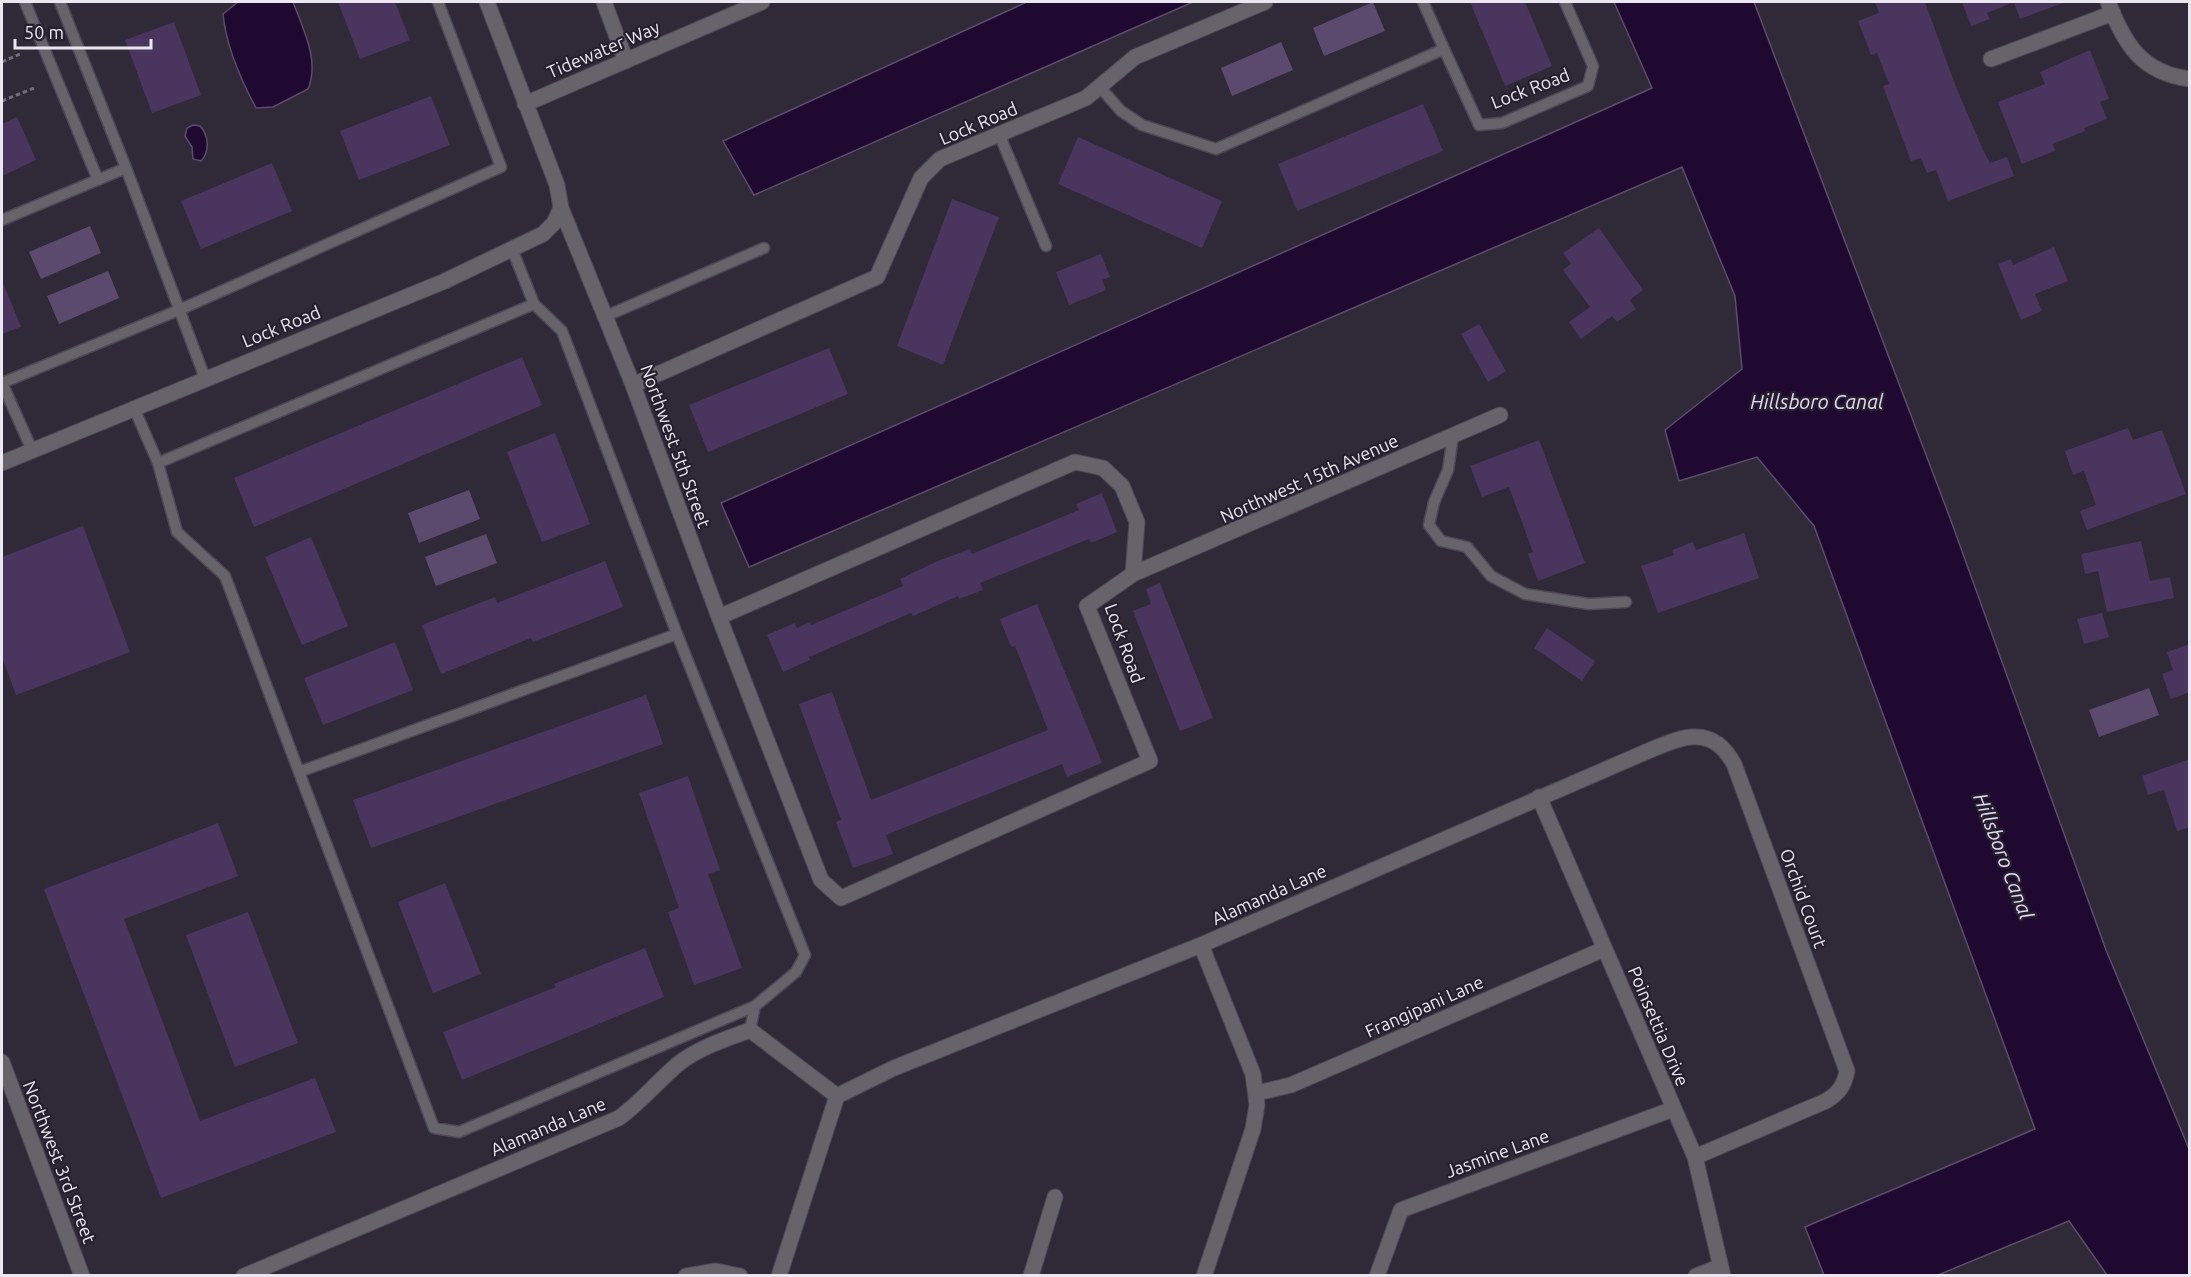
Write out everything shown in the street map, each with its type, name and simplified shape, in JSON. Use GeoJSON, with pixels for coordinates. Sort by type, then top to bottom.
{"type":"FeatureCollection","features":[{"type":"Feature","properties":{"kind":"street","name":"Northwest 5th Street"},"geometry":{"type":"LineString","coordinates":[[487,2],[557,185],[561,208],[633,385],[719,617],[821,880],[841,898]]}},
{"type":"Feature","properties":{"kind":"street"},"geometry":{"type":"LineString","coordinates":[[604,2],[626,61]]}},
{"type":"Feature","properties":{"kind":"street","name":"Tidewater Way"},"geometry":{"type":"LineString","coordinates":[[525,104],[762,2]]}},
{"type":"Feature","properties":{"kind":"street","name":"Lock Road"},"geometry":{"type":"LineString","coordinates":[[633,385],[877,277],[921,178],[940,159],[1086,98],[1135,57],[1265,2]]}},
{"type":"Feature","properties":{"kind":"street"},"geometry":{"type":"LineString","coordinates":[[1990,59],[2111,7],[2122,36],[2140,58],[2165,73],[2190,79]]}},
{"type":"Feature","properties":{"kind":"street","name":"Lock Road"},"geometry":{"type":"LineString","coordinates":[[2,463],[445,281],[550,228],[561,208]]}},
{"type":"Feature","properties":{"kind":"street","name":"Northwest 15th Avenue"},"geometry":{"type":"LineString","coordinates":[[1134,574],[1500,415]]}},
{"type":"Feature","properties":{"kind":"street"},"geometry":{"type":"LineString","coordinates":[[719,617],[1075,462],[1103,468],[1122,486],[1137,522],[1134,574]]}},
{"type":"Feature","properties":{"kind":"street","name":"Lock Road"},"geometry":{"type":"LineString","coordinates":[[841,898],[1150,760],[1087,606],[1134,574]]}},
{"type":"Feature","properties":{"kind":"street","name":"Alamanda Lane"},"geometry":{"type":"LineString","coordinates":[[837,1096],[894,1068],[1201,945],[1680,738],[1707,738],[1717,743]]}},
{"type":"Feature","properties":{"kind":"street","name":"Orchid Court"},"geometry":{"type":"LineString","coordinates":[[1695,1157],[1826,1101],[1838,1094],[1845,1083],[1847,1071],[1734,764],[1729,754],[1717,743]]}},
{"type":"Feature","properties":{"kind":"street","name":"Poinsettia Drive"},"geometry":{"type":"LineString","coordinates":[[1539,798],[1695,1157],[1721,1271]]}},
{"type":"Feature","properties":{"kind":"street"},"geometry":{"type":"LineString","coordinates":[[1201,945],[1253,1074],[1257,1093],[1253,1128],[1204,1275]]}},
{"type":"Feature","properties":{"kind":"street","name":"Frangipani Lane"},"geometry":{"type":"LineString","coordinates":[[1257,1093],[1291,1085],[1604,949]]}},
{"type":"Feature","properties":{"kind":"street"},"geometry":{"type":"LineString","coordinates":[[750,1030],[837,1096],[779,1275]]}},
{"type":"Feature","properties":{"kind":"street","name":"Alamanda Lane"},"geometry":{"type":"LineString","coordinates":[[244,1275],[619,1118],[642,1101],[679,1064],[710,1045],[750,1030]]}},
{"type":"Feature","properties":{"kind":"street","name":"Northwest 3rd Street"},"geometry":{"type":"LineString","coordinates":[[2,1062],[82,1275]]}},
{"type":"Feature","properties":{"kind":"street","name":"Jasmine Lane"},"geometry":{"type":"LineString","coordinates":[[1377,1275],[1401,1210],[1673,1109]]}},
{"type":"Feature","properties":{"kind":"street"},"geometry":{"type":"LineString","coordinates":[[1031,1275],[1055,1197]]}},
{"type":"Feature","properties":{"kind":"street"},"geometry":{"type":"LineString","coordinates":[[686,1275],[716,1271],[740,1275]]}},
{"type":"Feature","properties":{"kind":"street"},"geometry":{"type":"LineString","coordinates":[[1696,1275],[1721,1271]]}},
{"type":"Feature","properties":{"kind":"lane"},"geometry":{"type":"LineString","coordinates":[[25,2],[98,180]]}},
{"type":"Feature","properties":{"kind":"lane"},"geometry":{"type":"LineString","coordinates":[[60,2],[126,168],[205,378]]}},
{"type":"Feature","properties":{"kind":"lane"},"geometry":{"type":"LineString","coordinates":[[32,450],[2,383],[179,310],[501,167],[438,2]]}},
{"type":"Feature","properties":{"kind":"lane","name":"Lock Road"},"geometry":{"type":"LineString","coordinates":[[1423,2],[1479,125],[1502,123],[1588,86],[1593,66],[1565,2]]}},
{"type":"Feature","properties":{"kind":"lane"},"geometry":{"type":"LineString","coordinates":[[1099,86],[1121,111],[1142,125],[1216,149],[1444,49]]}},
{"type":"Feature","properties":{"kind":"lane"},"geometry":{"type":"LineString","coordinates":[[999,134],[1046,246]]}},
{"type":"Feature","properties":{"kind":"lane"},"geometry":{"type":"LineString","coordinates":[[2,220],[126,168]]}},
{"type":"Feature","properties":{"kind":"lane"},"geometry":{"type":"LineString","coordinates":[[606,316],[764,248]]}},
{"type":"Feature","properties":{"kind":"lane"},"geometry":{"type":"LineString","coordinates":[[134,408],[158,463],[177,532],[225,576],[434,1128],[459,1132],[755,1006],[796,972],[805,955],[677,634],[562,331],[534,304],[512,249]]}},
{"type":"Feature","properties":{"kind":"lane"},"geometry":{"type":"LineString","coordinates":[[158,463],[534,304]]}},
{"type":"Feature","properties":{"kind":"lane"},"geometry":{"type":"LineString","coordinates":[[1453,436],[1448,470],[1434,502],[1430,525],[1442,541],[1467,547],[1491,576],[1525,594],[1589,604],[1626,602]]}},
{"type":"Feature","properties":{"kind":"lane"},"geometry":{"type":"LineString","coordinates":[[299,772],[677,634]]}},
{"type":"Feature","properties":{"kind":"lane"},"geometry":{"type":"LineString","coordinates":[[750,1030],[755,1006]]}},
{"type":"Feature","properties":{"kind":"path"},"geometry":{"type":"LineString","coordinates":[[2,62],[20,54]]}},
{"type":"Feature","properties":{"kind":"path"},"geometry":{"type":"LineString","coordinates":[[2,101],[34,88]]}},
{"type":"Feature","properties":{"kind":"shaded area"},"geometry":{"type":"Polygon","coordinates":[[[1373,2],[1385,31],[1324,56],[1313,28],[1373,2]]]}},
{"type":"Feature","properties":{"kind":"shaded area"},"geometry":{"type":"Polygon","coordinates":[[[1281,42],[1293,70],[1232,96],[1221,68],[1281,42]]]}},
{"type":"Feature","properties":{"kind":"shaded area"},"geometry":{"type":"Polygon","coordinates":[[[90,226],[101,253],[41,279],[29,252],[90,226]]]}},
{"type":"Feature","properties":{"kind":"shaded area"},"geometry":{"type":"Polygon","coordinates":[[[108,271],[119,298],[59,324],[47,296],[108,271]]]}},
{"type":"Feature","properties":{"kind":"shaded area"},"geometry":{"type":"Polygon","coordinates":[[[469,490],[480,519],[419,543],[408,513],[469,490]]]}},
{"type":"Feature","properties":{"kind":"shaded area"},"geometry":{"type":"Polygon","coordinates":[[[486,534],[497,563],[436,586],[425,557],[486,534]]]}},
{"type":"Feature","properties":{"kind":"shaded area"},"geometry":{"type":"Polygon","coordinates":[[[2149,688],[2159,715],[2099,737],[2089,710],[2149,688]]]}},
{"type":"Feature","properties":{"kind":"water"},"geometry":{"type":"Polygon","coordinates":[[[238,2],[293,2],[311,56],[311,78],[308,89],[273,107],[256,108],[227,38],[223,14],[238,2]]]}},
{"type":"Feature","properties":{"kind":"water"},"geometry":{"type":"Polygon","coordinates":[[[1027,2],[1193,2],[754,195],[723,141],[1027,2]]]}},
{"type":"Feature","properties":{"kind":"water","name":"Hillsboro Canal"},"geometry":{"type":"Polygon","coordinates":[[[1614,2],[1754,2],[1950,518],[2106,950],[2189,1149],[2189,1275],[2107,1275],[2069,1221],[1938,1275],[1824,1275],[1805,1227],[2035,1129],[1814,526],[1757,457],[1679,481],[1665,430],[1742,369],[1735,296],[1682,167],[749,567],[721,503],[1652,88],[1614,2]]]}},
{"type":"Feature","properties":{"kind":"water"},"geometry":{"type":"Polygon","coordinates":[[[193,125],[200,126],[207,139],[206,153],[201,161],[193,159],[192,147],[185,136],[187,128],[193,125]]]}},
{"type":"Feature","properties":{"kind":"building"},"geometry":{"type":"Polygon","coordinates":[[[338,2],[395,2],[410,40],[360,59],[338,2]]]}},
{"type":"Feature","properties":{"kind":"building"},"geometry":{"type":"Polygon","coordinates":[[[1470,2],[1525,2],[1552,66],[1505,86],[1470,2]]]}},
{"type":"Feature","properties":{"kind":"building"},"geometry":{"type":"Polygon","coordinates":[[[1875,2],[1925,2],[1954,82],[1983,150],[1990,163],[2007,157],[2014,176],[1948,201],[1936,170],[1927,173],[1921,158],[1911,161],[1883,86],[1889,84],[1877,53],[1871,55],[1858,21],[1879,13],[1875,2]]]}},
{"type":"Feature","properties":{"kind":"building"},"geometry":{"type":"Polygon","coordinates":[[[1962,2],[2014,2],[1987,13],[1990,19],[1971,26],[1962,2]]]}},
{"type":"Feature","properties":{"kind":"building"},"geometry":{"type":"Polygon","coordinates":[[[2014,2],[2063,2],[2063,3],[2020,19],[2014,2]]]}},
{"type":"Feature","properties":{"kind":"building"},"geometry":{"type":"Polygon","coordinates":[[[174,22],[201,95],[152,113],[125,40],[174,22]]]}},
{"type":"Feature","properties":{"kind":"building"},"geometry":{"type":"Polygon","coordinates":[[[2090,50],[2109,99],[2100,102],[2107,119],[2053,144],[2055,151],[2022,164],[1998,102],[2045,84],[2040,72],[2090,50]]]}},
{"type":"Feature","properties":{"kind":"building"},"geometry":{"type":"Polygon","coordinates":[[[431,96],[450,145],[359,180],[340,131],[431,96]]]}},
{"type":"Feature","properties":{"kind":"building"},"geometry":{"type":"Polygon","coordinates":[[[1423,104],[1443,151],[1297,211],[1278,164],[1423,104]]]}},
{"type":"Feature","properties":{"kind":"building"},"geometry":{"type":"Polygon","coordinates":[[[17,117],[36,160],[2,176],[2,124],[17,117]]]}},
{"type":"Feature","properties":{"kind":"building"},"geometry":{"type":"Polygon","coordinates":[[[1078,137],[1222,201],[1202,248],[1058,184],[1078,137]]]}},
{"type":"Feature","properties":{"kind":"building"},"geometry":{"type":"Polygon","coordinates":[[[272,163],[292,211],[201,249],[181,201],[272,163]]]}},
{"type":"Feature","properties":{"kind":"building"},"geometry":{"type":"Polygon","coordinates":[[[952,199],[999,217],[943,365],[897,346],[952,199]]]}},
{"type":"Feature","properties":{"kind":"building"},"geometry":{"type":"Polygon","coordinates":[[[1599,228],[1643,290],[1630,300],[1636,309],[1617,322],[1612,316],[1581,339],[1569,322],[1590,307],[1563,270],[1571,264],[1563,253],[1599,228]]]}},
{"type":"Feature","properties":{"kind":"building"},"geometry":{"type":"Polygon","coordinates":[[[2054,247],[2068,281],[2035,294],[2042,311],[2021,320],[1998,264],[2011,259],[2013,265],[2054,247]]]}},
{"type":"Feature","properties":{"kind":"building"},"geometry":{"type":"Polygon","coordinates":[[[1101,254],[1110,277],[1102,280],[1106,290],[1069,305],[1056,272],[1101,254]]]}},
{"type":"Feature","properties":{"kind":"building"},"geometry":{"type":"Polygon","coordinates":[[[2,280],[21,327],[2,334],[2,280]]]}},
{"type":"Feature","properties":{"kind":"building"},"geometry":{"type":"Polygon","coordinates":[[[1479,324],[1506,371],[1488,382],[1461,334],[1479,324]]]}},
{"type":"Feature","properties":{"kind":"building"},"geometry":{"type":"Polygon","coordinates":[[[829,348],[848,394],[708,452],[689,405],[829,348]]]}},
{"type":"Feature","properties":{"kind":"building"},"geometry":{"type":"Polygon","coordinates":[[[522,357],[542,405],[254,527],[234,478],[522,357]]]}},
{"type":"Feature","properties":{"kind":"building"},"geometry":{"type":"Polygon","coordinates":[[[2128,428],[2133,440],[2162,430],[2186,494],[2087,530],[2080,511],[2096,505],[2084,471],[2073,475],[2065,451],[2128,428]]]}},
{"type":"Feature","properties":{"kind":"building"},"geometry":{"type":"Polygon","coordinates":[[[555,433],[590,524],[542,542],[507,452],[555,433]]]}},
{"type":"Feature","properties":{"kind":"building"},"geometry":{"type":"Polygon","coordinates":[[[1539,440],[1585,563],[1538,581],[1528,554],[1533,552],[1509,487],[1482,497],[1470,466],[1539,440]]]}},
{"type":"Feature","properties":{"kind":"building"},"geometry":{"type":"Polygon","coordinates":[[[1102,493],[1117,532],[1091,543],[1089,539],[980,583],[983,590],[959,599],[958,596],[913,616],[911,613],[809,657],[810,660],[783,672],[767,635],[795,623],[797,628],[810,622],[811,625],[903,586],[900,579],[938,561],[970,549],[972,554],[1079,510],[1076,504],[1102,493]]]}},
{"type":"Feature","properties":{"kind":"building"},"geometry":{"type":"Polygon","coordinates":[[[83,526],[130,652],[16,695],[2,657],[2,557],[83,526]]]}},
{"type":"Feature","properties":{"kind":"building"},"geometry":{"type":"Polygon","coordinates":[[[1744,533],[1759,578],[1658,613],[1641,566],[1674,555],[1672,550],[1693,542],[1696,550],[1744,533]]]}},
{"type":"Feature","properties":{"kind":"building"},"geometry":{"type":"Polygon","coordinates":[[[311,537],[348,626],[302,645],[265,557],[311,537]]]}},
{"type":"Feature","properties":{"kind":"building"},"geometry":{"type":"Polygon","coordinates":[[[2141,541],[2150,581],[2170,577],[2174,598],[2107,612],[2098,571],[2085,574],[2081,554],[2141,541]]]}},
{"type":"Feature","properties":{"kind":"building"},"geometry":{"type":"Polygon","coordinates":[[[605,561],[623,607],[533,642],[531,638],[441,674],[422,625],[495,597],[497,603],[605,561]]]}},
{"type":"Feature","properties":{"kind":"building"},"geometry":{"type":"Polygon","coordinates":[[[1160,583],[1213,718],[1180,731],[1133,611],[1151,604],[1146,589],[1160,583]]]}},
{"type":"Feature","properties":{"kind":"building"},"geometry":{"type":"Polygon","coordinates":[[[1037,604],[1102,763],[1067,777],[1062,764],[886,835],[893,854],[853,868],[836,822],[841,820],[799,704],[832,692],[871,800],[1048,730],[1015,646],[1011,647],[1000,619],[1037,604]]]}},
{"type":"Feature","properties":{"kind":"building"},"geometry":{"type":"Polygon","coordinates":[[[2102,613],[2109,637],[2084,644],[2077,619],[2102,613]]]}},
{"type":"Feature","properties":{"kind":"building"},"geometry":{"type":"Polygon","coordinates":[[[1547,628],[1595,661],[1582,681],[1534,648],[1547,628]]]}},
{"type":"Feature","properties":{"kind":"building"},"geometry":{"type":"Polygon","coordinates":[[[395,642],[413,690],[323,725],[304,678],[395,642]]]}},
{"type":"Feature","properties":{"kind":"building"},"geometry":{"type":"Polygon","coordinates":[[[2190,644],[2190,692],[2171,699],[2162,674],[2173,670],[2167,652],[2190,644]]]}},
{"type":"Feature","properties":{"kind":"building"},"geometry":{"type":"Polygon","coordinates":[[[646,695],[663,744],[371,848],[353,800],[646,695]]]}},
{"type":"Feature","properties":{"kind":"building"},"geometry":{"type":"Polygon","coordinates":[[[2190,759],[2190,827],[2177,831],[2164,790],[2148,795],[2142,776],[2190,759]]]}},
{"type":"Feature","properties":{"kind":"building"},"geometry":{"type":"Polygon","coordinates":[[[688,776],[720,870],[708,874],[742,968],[694,985],[668,912],[679,908],[639,793],[688,776]]]}},
{"type":"Feature","properties":{"kind":"building"},"geometry":{"type":"Polygon","coordinates":[[[218,823],[238,876],[124,919],[200,1121],[315,1078],[336,1132],[161,1198],[44,889],[218,823]]]}},
{"type":"Feature","properties":{"kind":"building"},"geometry":{"type":"Polygon","coordinates":[[[445,883],[481,974],[433,993],[398,902],[445,883]]]}},
{"type":"Feature","properties":{"kind":"building"},"geometry":{"type":"Polygon","coordinates":[[[248,912],[298,1043],[235,1067],[186,935],[248,912]]]}},
{"type":"Feature","properties":{"kind":"building"},"geometry":{"type":"Polygon","coordinates":[[[645,948],[664,997],[462,1080],[443,1032],[556,987],[554,984],[645,948]]]}}]}
